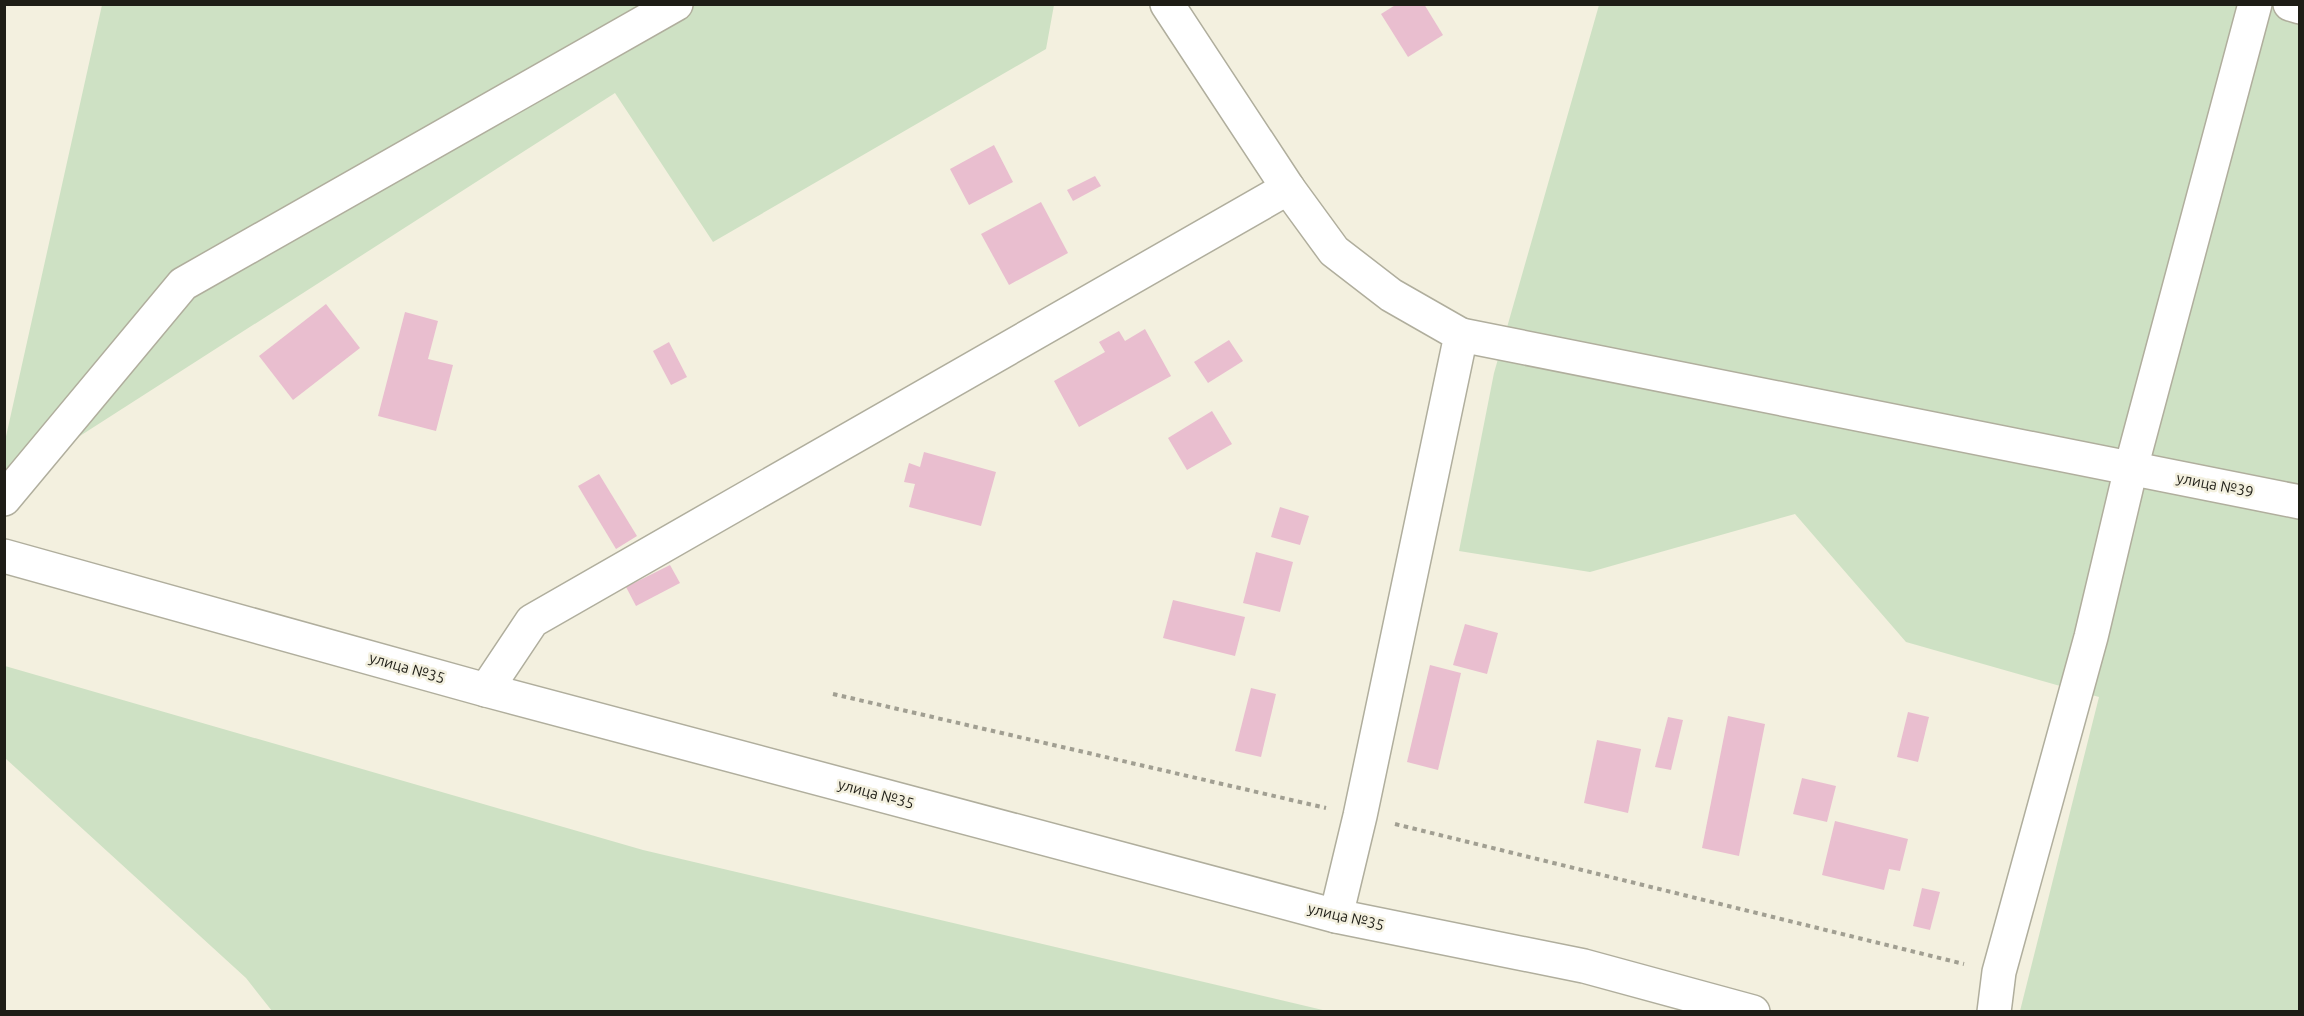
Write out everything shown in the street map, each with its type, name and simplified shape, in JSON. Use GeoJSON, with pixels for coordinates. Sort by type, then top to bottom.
{"type":"FeatureCollection","features":[{"type":"Feature","properties":{"kind":"street"},"geometry":{"type":"LineString","coordinates":[[4,499],[183,284],[676,4]]}},
{"type":"Feature","properties":{"kind":"street","name":"улица №39"},"geometry":{"type":"LineString","coordinates":[[1167,4],[1288,188],[1334,251],[1391,294],[1461,335],[2300,502]]}},
{"type":"Feature","properties":{"kind":"street"},"geometry":{"type":"LineString","coordinates":[[1994,1011],[1999,972],[2091,637],[2131,468],[2254,4]]}},
{"type":"Feature","properties":{"kind":"street"},"geometry":{"type":"LineString","coordinates":[[2290,4],[2300,7]]}},
{"type":"Feature","properties":{"kind":"street"},"geometry":{"type":"LineString","coordinates":[[486,690],[532,621],[1288,188]]}},
{"type":"Feature","properties":{"kind":"street"},"geometry":{"type":"LineString","coordinates":[[1336,916],[1360,816],[1461,335]]}},
{"type":"Feature","properties":{"kind":"street","name":"улица №35"},"geometry":{"type":"LineString","coordinates":[[4,556],[486,690],[1336,916],[1584,966],[1753,1011]]}},
{"type":"Feature","properties":{"kind":"path"},"geometry":{"type":"LineString","coordinates":[[833,694],[1360,816],[1999,972]]}},
{"type":"Feature","properties":{"kind":"green space"},"geometry":{"type":"Polygon","coordinates":[[[102,5],[1054,5],[1046,49],[713,242],[615,93],[5,484],[5,441],[102,5]]]}},
{"type":"Feature","properties":{"kind":"green space"},"geometry":{"type":"Polygon","coordinates":[[[1599,5],[2299,5],[2299,1011],[2020,1011],[2099,697],[1906,642],[1795,514],[1590,572],[1459,551],[1494,373],[1599,5]]]}},
{"type":"Feature","properties":{"kind":"green space"},"geometry":{"type":"Polygon","coordinates":[[[5,666],[643,850],[1327,1011],[272,1011],[246,978],[5,758],[5,666]]]}},
{"type":"Feature","properties":{"kind":"building"},"geometry":{"type":"Polygon","coordinates":[[[1397,4],[1424,4],[1443,35],[1408,57],[1381,14],[1397,4]]]}},
{"type":"Feature","properties":{"kind":"building"},"geometry":{"type":"Polygon","coordinates":[[[994,145],[1013,182],[969,205],[950,169],[994,145]]]}},
{"type":"Feature","properties":{"kind":"building"},"geometry":{"type":"Polygon","coordinates":[[[1095,176],[1101,186],[1073,201],[1067,190],[1095,176]]]}},
{"type":"Feature","properties":{"kind":"building"},"geometry":{"type":"Polygon","coordinates":[[[1041,202],[1068,253],[1009,285],[981,234],[1041,202]]]}},
{"type":"Feature","properties":{"kind":"building"},"geometry":{"type":"Polygon","coordinates":[[[326,304],[360,348],[293,400],[259,356],[326,304]]]}},
{"type":"Feature","properties":{"kind":"building"},"geometry":{"type":"Polygon","coordinates":[[[405,312],[438,321],[428,359],[453,365],[436,431],[378,416],[405,312]]]}},
{"type":"Feature","properties":{"kind":"building"},"geometry":{"type":"Polygon","coordinates":[[[1145,329],[1171,376],[1079,427],[1054,381],[1105,352],[1099,342],[1119,331],[1125,341],[1145,329]]]}},
{"type":"Feature","properties":{"kind":"building"},"geometry":{"type":"Polygon","coordinates":[[[1229,340],[1243,361],[1208,383],[1194,362],[1229,340]]]}},
{"type":"Feature","properties":{"kind":"building"},"geometry":{"type":"Polygon","coordinates":[[[669,342],[687,377],[671,385],[653,351],[669,342]]]}},
{"type":"Feature","properties":{"kind":"building"},"geometry":{"type":"Polygon","coordinates":[[[1212,411],[1232,444],[1187,470],[1168,438],[1212,411]]]}},
{"type":"Feature","properties":{"kind":"building"},"geometry":{"type":"Polygon","coordinates":[[[924,452],[996,472],[981,526],[909,507],[915,484],[904,482],[909,463],[920,467],[924,452]]]}},
{"type":"Feature","properties":{"kind":"building"},"geometry":{"type":"Polygon","coordinates":[[[599,474],[637,536],[616,549],[578,486],[599,474]]]}},
{"type":"Feature","properties":{"kind":"building"},"geometry":{"type":"Polygon","coordinates":[[[1280,507],[1309,516],[1300,545],[1271,537],[1280,507]]]}},
{"type":"Feature","properties":{"kind":"building"},"geometry":{"type":"Polygon","coordinates":[[[1256,552],[1293,562],[1280,612],[1243,603],[1256,552]]]}},
{"type":"Feature","properties":{"kind":"building"},"geometry":{"type":"Polygon","coordinates":[[[670,565],[680,583],[636,606],[626,587],[670,565]]]}},
{"type":"Feature","properties":{"kind":"building"},"geometry":{"type":"Polygon","coordinates":[[[1173,600],[1245,617],[1235,656],[1163,638],[1173,600]]]}},
{"type":"Feature","properties":{"kind":"building"},"geometry":{"type":"Polygon","coordinates":[[[1465,624],[1498,633],[1487,674],[1453,665],[1465,624]]]}},
{"type":"Feature","properties":{"kind":"building"},"geometry":{"type":"Polygon","coordinates":[[[1430,665],[1461,673],[1438,770],[1407,762],[1430,665]]]}},
{"type":"Feature","properties":{"kind":"building"},"geometry":{"type":"Polygon","coordinates":[[[1251,688],[1276,694],[1261,757],[1235,751],[1251,688]]]}},
{"type":"Feature","properties":{"kind":"building"},"geometry":{"type":"Polygon","coordinates":[[[1908,712],[1929,717],[1918,762],[1897,757],[1908,712]]]}},
{"type":"Feature","properties":{"kind":"building"},"geometry":{"type":"Polygon","coordinates":[[[1728,716],[1765,724],[1739,856],[1702,848],[1728,716]]]}},
{"type":"Feature","properties":{"kind":"building"},"geometry":{"type":"Polygon","coordinates":[[[1668,717],[1683,720],[1671,770],[1655,767],[1668,717]]]}},
{"type":"Feature","properties":{"kind":"building"},"geometry":{"type":"Polygon","coordinates":[[[1597,740],[1641,749],[1628,813],[1584,803],[1597,740]]]}},
{"type":"Feature","properties":{"kind":"building"},"geometry":{"type":"Polygon","coordinates":[[[1802,778],[1836,786],[1827,822],[1793,814],[1802,778]]]}},
{"type":"Feature","properties":{"kind":"building"},"geometry":{"type":"Polygon","coordinates":[[[1835,821],[1908,839],[1900,871],[1889,869],[1884,890],[1822,875],[1835,821]]]}},
{"type":"Feature","properties":{"kind":"building"},"geometry":{"type":"Polygon","coordinates":[[[1922,888],[1940,892],[1930,930],[1913,926],[1922,888]]]}}]}
